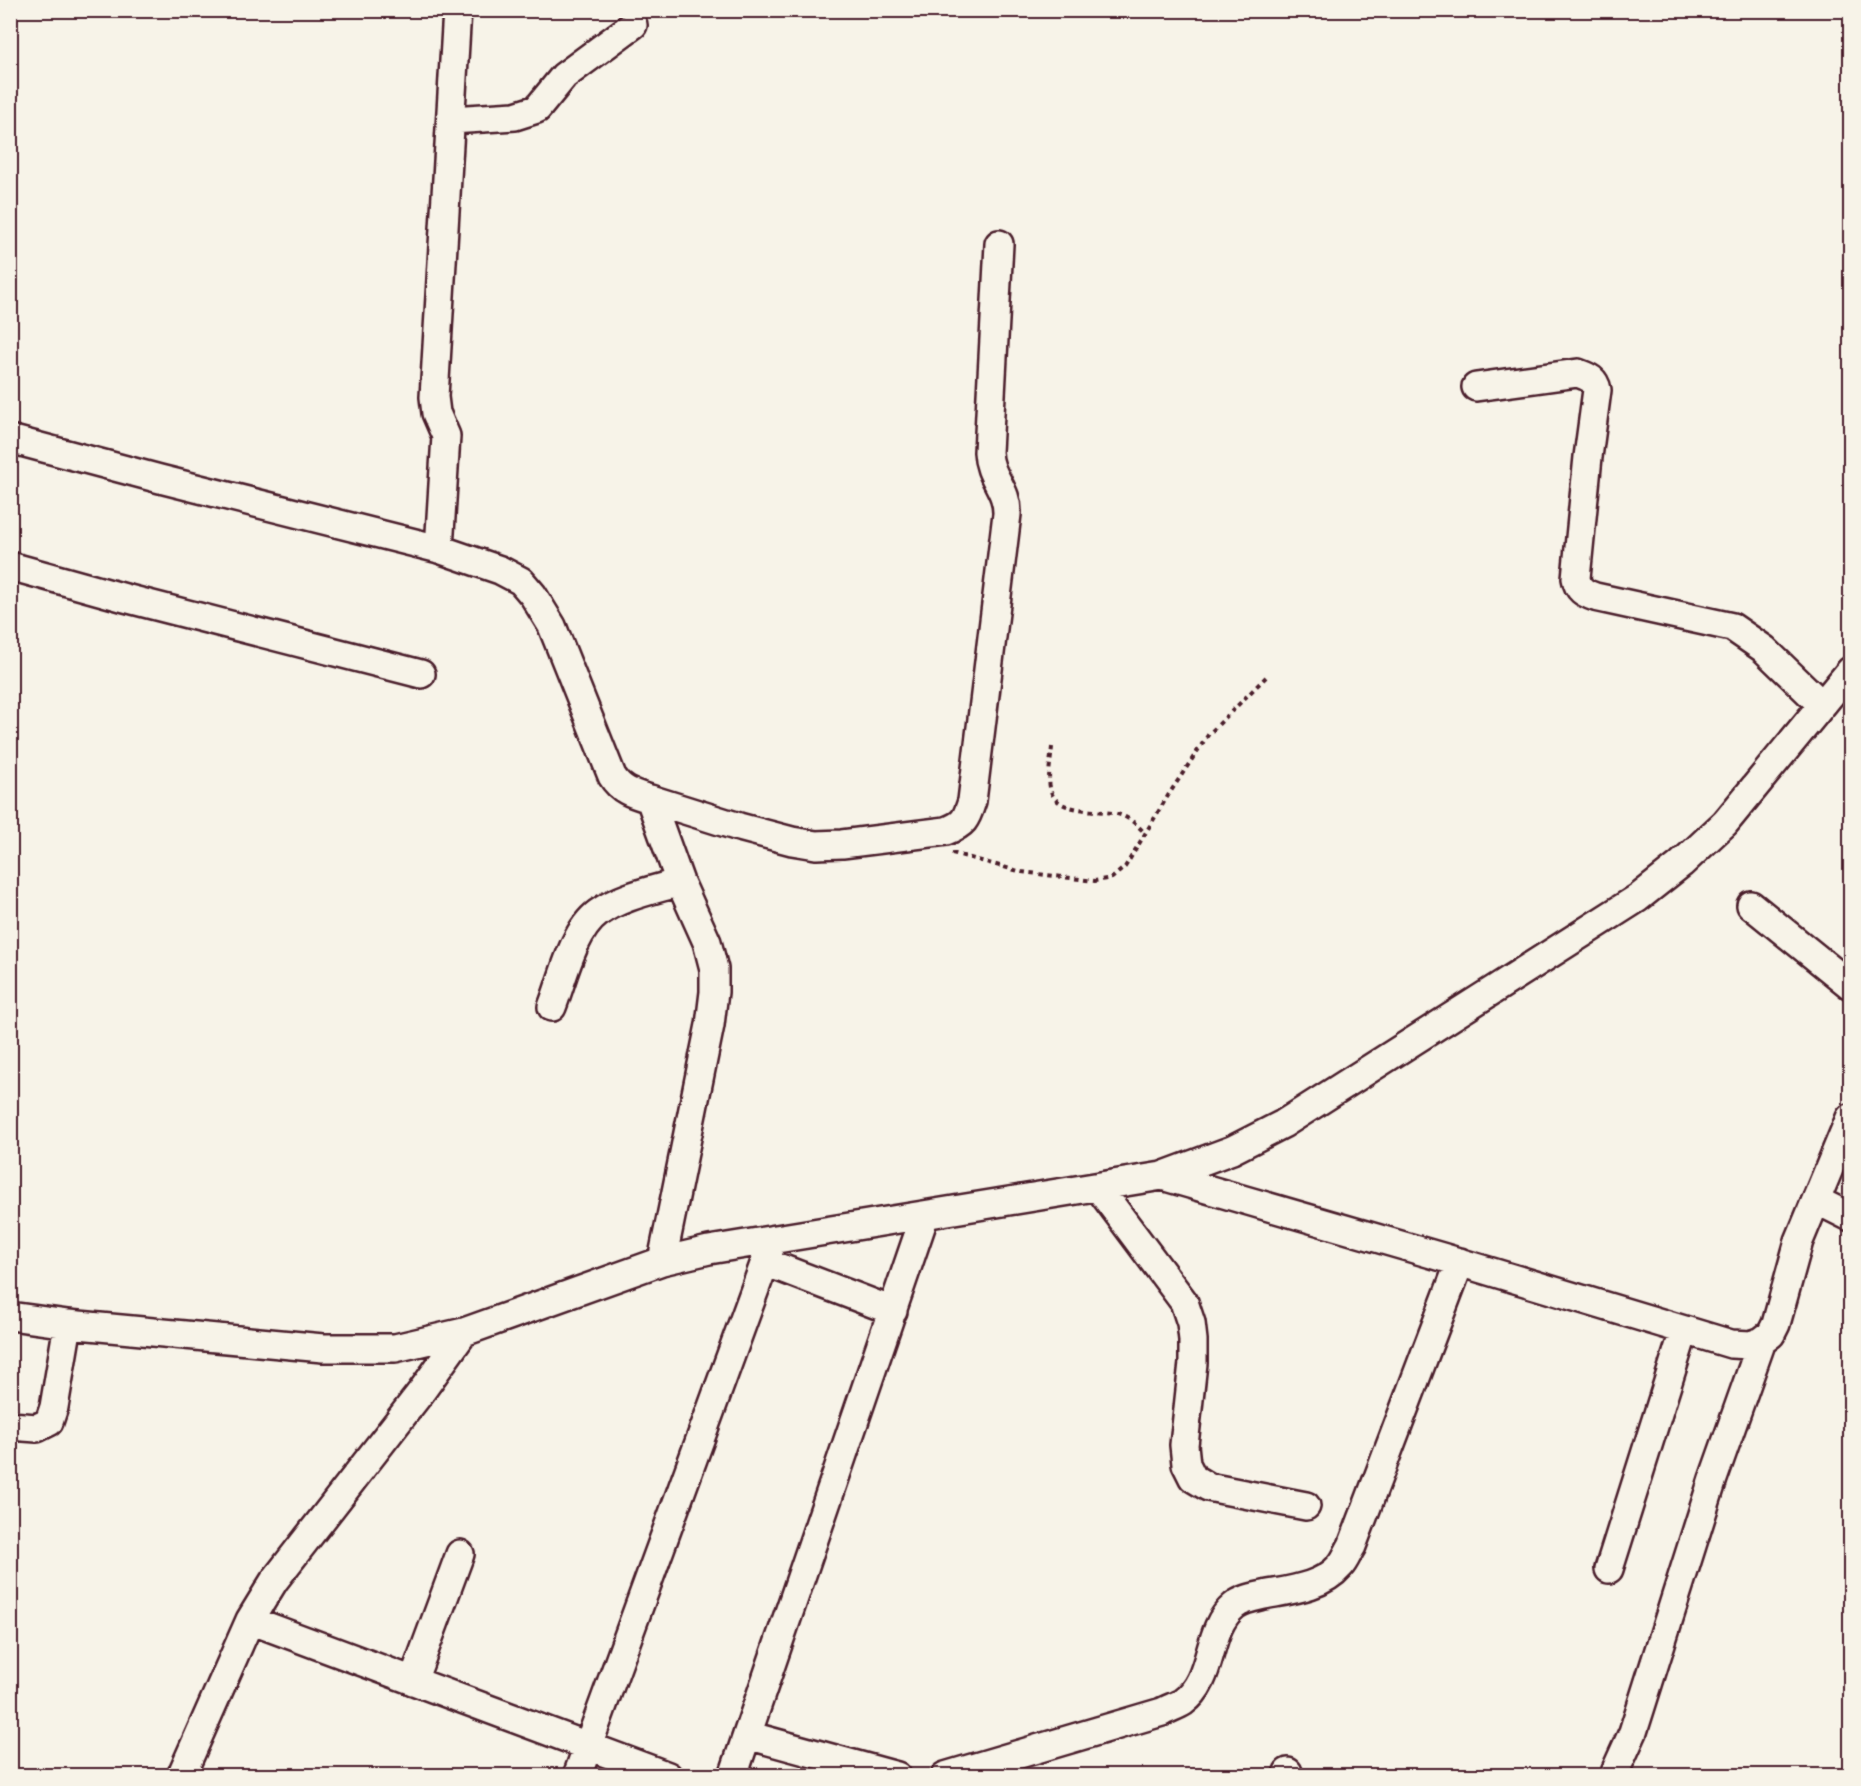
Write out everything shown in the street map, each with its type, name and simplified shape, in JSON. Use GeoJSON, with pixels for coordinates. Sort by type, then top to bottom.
{"type":"FeatureCollection","features":[{"type":"Feature","properties":{"kind":"street"},"geometry":{"type":"LineString","coordinates":[[439,549],[446,436],[436,413],[434,397],[457,10]]}},
{"type":"Feature","properties":{"kind":"street"},"geometry":{"type":"LineString","coordinates":[[451,120],[514,116],[537,109],[564,76],[633,25]]}},
{"type":"Feature","properties":{"kind":"street"},"geometry":{"type":"LineString","coordinates":[[10,439],[439,549],[500,570],[521,581],[533,595],[552,626],[612,776],[626,791],[739,827],[816,845],[842,844],[945,831],[960,826],[967,817],[972,801],[1007,514],[1007,504],[991,473],[988,452],[999,244]]}},
{"type":"Feature","properties":{"kind":"street"},"geometry":{"type":"LineString","coordinates":[[1476,387],[1578,373],[1590,377],[1596,383],[1597,390],[1584,490],[1576,578],[1578,587],[1584,593],[1595,597],[1732,627],[1764,649],[1822,705]]}},
{"type":"Feature","properties":{"kind":"street"},"geometry":{"type":"LineString","coordinates":[[10,566],[421,674]]}},
{"type":"Feature","properties":{"kind":"street"},"geometry":{"type":"LineString","coordinates":[[10,1316],[68,1324],[323,1348],[395,1348],[464,1332],[662,1261],[709,1250],[769,1251],[925,1215],[1162,1176],[1232,1150],[1283,1124],[1638,898],[1681,864],[1725,823],[1851,671]]}},
{"type":"Feature","properties":{"kind":"street"},"geometry":{"type":"LineString","coordinates":[[650,799],[680,882],[707,942],[714,969],[710,1025],[662,1261]]}},
{"type":"Feature","properties":{"kind":"street"},"geometry":{"type":"LineString","coordinates":[[552,1007],[578,937],[598,913],[615,903],[680,882]]}},
{"type":"Feature","properties":{"kind":"street"},"geometry":{"type":"LineString","coordinates":[[1751,905],[1851,985]]}},
{"type":"Feature","properties":{"kind":"street"},"geometry":{"type":"LineString","coordinates":[[1162,1176],[1684,1331],[1739,1346],[1751,1345],[1771,1334],[1776,1324],[1799,1241],[1851,1118]]}},
{"type":"Feature","properties":{"kind":"street"},"geometry":{"type":"LineString","coordinates":[[1098,1187],[1184,1302],[1193,1340],[1193,1363],[1184,1445],[1186,1464],[1193,1478],[1208,1487],[1306,1506]]}},
{"type":"Feature","properties":{"kind":"street"},"geometry":{"type":"LineString","coordinates":[[1816,1200],[1851,1217]]}},
{"type":"Feature","properties":{"kind":"street"},"geometry":{"type":"LineString","coordinates":[[733,1776],[925,1215]]}},
{"type":"Feature","properties":{"kind":"street"},"geometry":{"type":"LineString","coordinates":[[769,1251],[893,1311]]}},
{"type":"Feature","properties":{"kind":"street"},"geometry":{"type":"LineString","coordinates":[[577,1776],[769,1251]]}},
{"type":"Feature","properties":{"kind":"street"},"geometry":{"type":"LineString","coordinates":[[945,1776],[1162,1712],[1183,1702],[1199,1682],[1216,1631],[1235,1604],[1254,1597],[1302,1588],[1322,1580],[1341,1566],[1352,1546],[1460,1263]]}},
{"type":"Feature","properties":{"kind":"street"},"geometry":{"type":"LineString","coordinates":[[10,1426],[37,1428],[49,1422],[54,1407],[68,1324]]}},
{"type":"Feature","properties":{"kind":"street"},"geometry":{"type":"LineString","coordinates":[[1609,1569],[1684,1331]]}},
{"type":"Feature","properties":{"kind":"street"},"geometry":{"type":"LineString","coordinates":[[181,1776],[250,1620],[274,1581],[421,1392],[464,1332]]}},
{"type":"Feature","properties":{"kind":"street"},"geometry":{"type":"LineString","coordinates":[[1613,1776],[1633,1732],[1713,1479],[1762,1341]]}},
{"type":"Feature","properties":{"kind":"street"},"geometry":{"type":"LineString","coordinates":[[413,1681],[460,1554]]}},
{"type":"Feature","properties":{"kind":"street"},"geometry":{"type":"LineString","coordinates":[[250,1620],[668,1776]]}},
{"type":"Feature","properties":{"kind":"street"},"geometry":{"type":"LineString","coordinates":[[747,1736],[897,1776]]}},
{"type":"Feature","properties":{"kind":"path"},"geometry":{"type":"LineString","coordinates":[[951,853],[1022,872],[1095,882],[1112,878],[1125,867],[1208,735],[1266,677]]}},
{"type":"Feature","properties":{"kind":"path"},"geometry":{"type":"LineString","coordinates":[[1052,747],[1049,780],[1052,795],[1060,803],[1072,808],[1122,816],[1132,821],[1145,833]]}}]}
